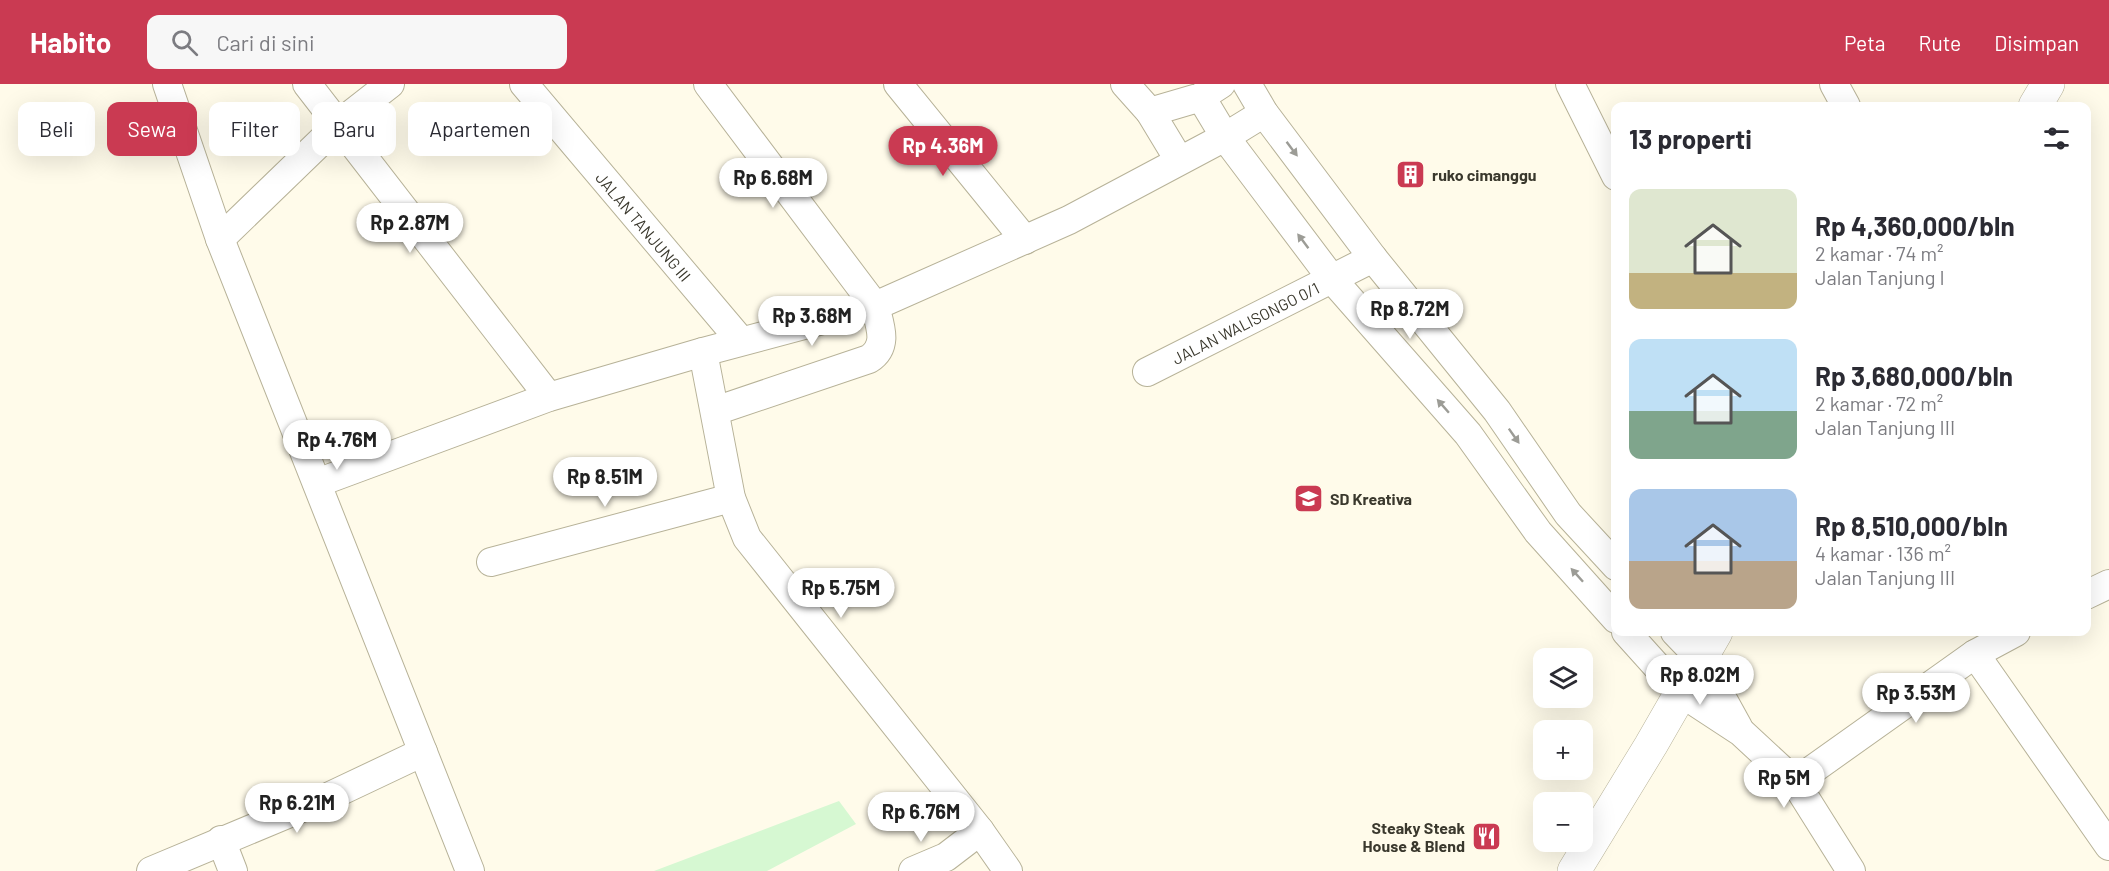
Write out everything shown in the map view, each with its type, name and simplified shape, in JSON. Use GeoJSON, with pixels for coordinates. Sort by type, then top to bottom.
{"type":"FeatureCollection","features":[{"type":"Feature","properties":{"kind":"street"},"geometry":{"type":"LineString","coordinates":[[167,84],[220,239],[470,871]]}},
{"type":"Feature","properties":{"kind":"street"},"geometry":{"type":"LineString","coordinates":[[307,84],[322,102]]}},
{"type":"Feature","properties":{"kind":"street"},"geometry":{"type":"LineString","coordinates":[[367,102],[390,84]]}},
{"type":"Feature","properties":{"kind":"street","name":"JALAN TANJUNG III"},"geometry":{"type":"LineString","coordinates":[[524,84],[741,341]]}},
{"type":"Feature","properties":{"kind":"street"},"geometry":{"type":"LineString","coordinates":[[708,84],[875,306],[882,343],[879,351],[869,359],[715,411]]}},
{"type":"Feature","properties":{"kind":"street"},"geometry":{"type":"LineString","coordinates":[[898,84],[1025,240]]}},
{"type":"Feature","properties":{"kind":"street"},"geometry":{"type":"LineString","coordinates":[[1125,84],[1150,112],[1179,160]]}},
{"type":"Feature","properties":{"kind":"street"},"geometry":{"type":"LineString","coordinates":[[1247,84],[1264,113],[1373,258],[1497,411],[1568,514],[1611,561]]}},
{"type":"Feature","properties":{"kind":"street"},"geometry":{"type":"LineString","coordinates":[[1570,84],[1611,166]]}},
{"type":"Feature","properties":{"kind":"street"},"geometry":{"type":"LineString","coordinates":[[1834,84],[1844,102]]}},
{"type":"Feature","properties":{"kind":"street"},"geometry":{"type":"LineString","coordinates":[[2037,102],[2048,84]]}},
{"type":"Feature","properties":{"kind":"street"},"geometry":{"type":"LineString","coordinates":[[1150,112],[1211,90],[1225,137],[1332,279],[1468,434],[1538,532],[1611,613]]}},
{"type":"Feature","properties":{"kind":"street"},"geometry":{"type":"LineString","coordinates":[[317,483],[549,397],[741,341],[875,306],[1068,220],[1225,137],[1264,113]]}},
{"type":"Feature","properties":{"kind":"street"},"geometry":{"type":"LineString","coordinates":[[220,239],[312,150]]}},
{"type":"Feature","properties":{"kind":"street"},"geometry":{"type":"LineString","coordinates":[[365,156],[549,397]]}},
{"type":"Feature","properties":{"kind":"street","name":"JALAN WALISONGO 0/1"},"geometry":{"type":"LineString","coordinates":[[1148,372],[1373,258]]}},
{"type":"Feature","properties":{"kind":"street"},"geometry":{"type":"LineString","coordinates":[[703,352],[731,498],[747,538],[980,831],[1008,871]]}},
{"type":"Feature","properties":{"kind":"street"},"geometry":{"type":"LineString","coordinates":[[1468,434],[1497,411]]}},
{"type":"Feature","properties":{"kind":"street"},"geometry":{"type":"LineString","coordinates":[[491,562],[731,498]]}},
{"type":"Feature","properties":{"kind":"street"},"geometry":{"type":"LineString","coordinates":[[2091,593],[2109,584]]}},
{"type":"Feature","properties":{"kind":"street"},"geometry":{"type":"LineString","coordinates":[[1630,636],[1680,692],[1736,729],[1795,782],[1851,871]]}},
{"type":"Feature","properties":{"kind":"street"},"geometry":{"type":"LineString","coordinates":[[1686,636],[1708,645],[1736,729]]}},
{"type":"Feature","properties":{"kind":"street"},"geometry":{"type":"LineString","coordinates":[[1795,782],[1975,654],[2009,636]]}},
{"type":"Feature","properties":{"kind":"street"},"geometry":{"type":"LineString","coordinates":[[1574,871],[1651,745],[1708,645]]}},
{"type":"Feature","properties":{"kind":"street"},"geometry":{"type":"LineString","coordinates":[[1975,654],[2109,846]]}},
{"type":"Feature","properties":{"kind":"street"},"geometry":{"type":"LineString","coordinates":[[151,871],[328,796],[423,752]]}},
{"type":"Feature","properties":{"kind":"street"},"geometry":{"type":"LineString","coordinates":[[913,871],[946,857],[980,831]]}},
{"type":"Feature","properties":{"kind":"street"},"geometry":{"type":"LineString","coordinates":[[221,840],[233,871]]}},
{"type":"Feature","properties":{"kind":"green space"},"geometry":{"type":"Polygon","coordinates":[[[839,801],[856,824],[767,871],[654,871],[839,801]]]}},
{"type":"Feature","properties":{"kind":"place","name":"ruko cimanggu"},"geometry":{"type":"Point","coordinates":[1411,174]}},
{"type":"Feature","properties":{"kind":"place","name":"SD Kreativa"},"geometry":{"type":"Point","coordinates":[1309,498]}},
{"type":"Feature","properties":{"kind":"place","name":"Steaky Steak House & Blend"},"geometry":{"type":"Point","coordinates":[1486,836]}}]}
